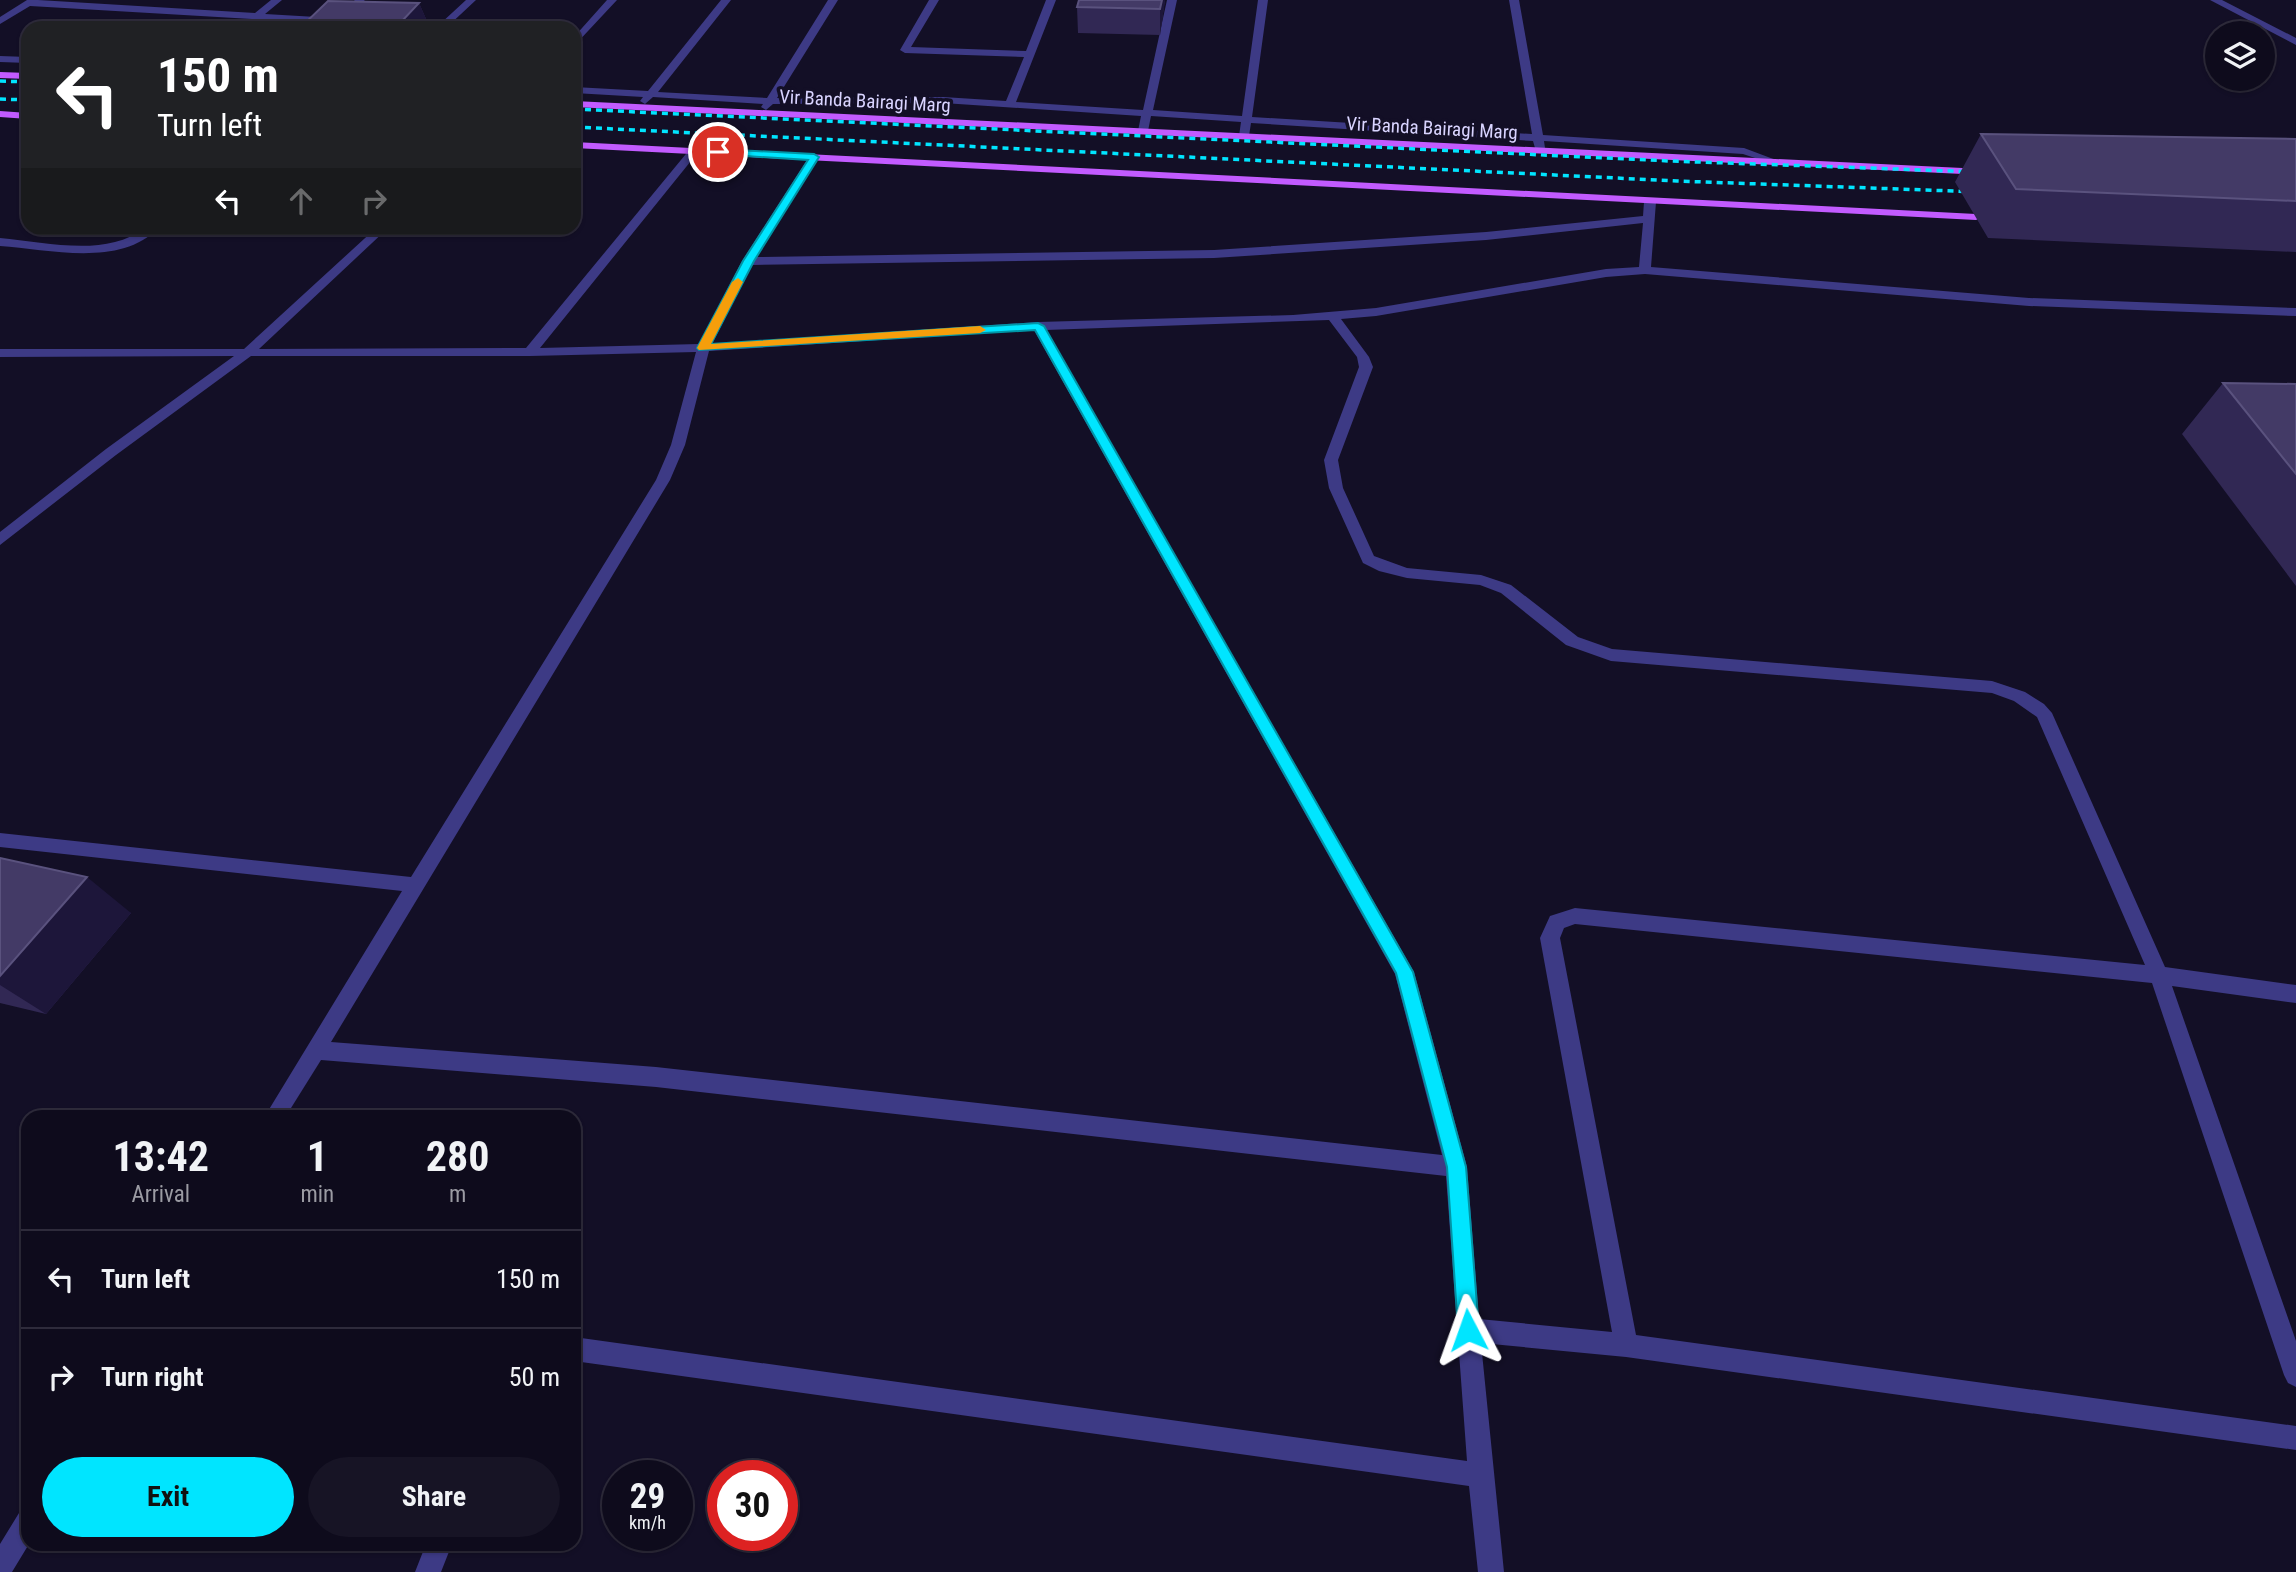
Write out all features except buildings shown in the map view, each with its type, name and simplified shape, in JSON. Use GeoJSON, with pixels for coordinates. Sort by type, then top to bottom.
{"type":"FeatureCollection","features":[{"type":"Feature","properties":{"kind":"main road"},"geometry":{"type":"LineString","coordinates":[[0,75],[21,76]]}},
{"type":"Feature","properties":{"kind":"main road","name":"Vir Banda Bairagi Marg"},"geometry":{"type":"LineString","coordinates":[[581,104],[1997,173]]}},
{"type":"Feature","properties":{"kind":"main road"},"geometry":{"type":"LineString","coordinates":[[0,114],[21,116]]}},
{"type":"Feature","properties":{"kind":"main road"},"geometry":{"type":"LineString","coordinates":[[581,145],[1976,218]]}},
{"type":"Feature","properties":{"kind":"street"},"geometry":{"type":"LineString","coordinates":[[114,8],[127,0]]}},
{"type":"Feature","properties":{"kind":"street"},"geometry":{"type":"LineString","coordinates":[[256,17],[277,0]]}},
{"type":"Feature","properties":{"kind":"street"},"geometry":{"type":"LineString","coordinates":[[336,21],[360,0]]}},
{"type":"Feature","properties":{"kind":"street"},"geometry":{"type":"LineString","coordinates":[[448,21],[471,0]]}},
{"type":"Feature","properties":{"kind":"street"},"geometry":{"type":"LineString","coordinates":[[581,35],[612,0]]}},
{"type":"Feature","properties":{"kind":"street"},"geometry":{"type":"LineString","coordinates":[[641,107],[726,0]]}},
{"type":"Feature","properties":{"kind":"street"},"geometry":{"type":"LineString","coordinates":[[762,113],[833,0]]}},
{"type":"Feature","properties":{"kind":"street"},"geometry":{"type":"LineString","coordinates":[[934,0],[905,50],[1029,54]]}},
{"type":"Feature","properties":{"kind":"street"},"geometry":{"type":"LineString","coordinates":[[1010,104],[1051,0]]}},
{"type":"Feature","properties":{"kind":"street"},"geometry":{"type":"LineString","coordinates":[[1143,131],[1172,0]]}},
{"type":"Feature","properties":{"kind":"street"},"geometry":{"type":"LineString","coordinates":[[1244,136],[1263,0]]}},
{"type":"Feature","properties":{"kind":"street"},"geometry":{"type":"LineString","coordinates":[[1514,0],[1540,150]]}},
{"type":"Feature","properties":{"kind":"street"},"geometry":{"type":"LineString","coordinates":[[2215,0],[2296,42]]}},
{"type":"Feature","properties":{"kind":"street"},"geometry":{"type":"LineString","coordinates":[[0,21],[30,2],[294,21]]}},
{"type":"Feature","properties":{"kind":"street"},"geometry":{"type":"LineString","coordinates":[[0,59],[21,60]]}},
{"type":"Feature","properties":{"kind":"street"},"geometry":{"type":"LineString","coordinates":[[581,90],[770,101],[943,100],[1148,112],[1744,151],[1776,162]]}},
{"type":"Feature","properties":{"kind":"street"},"geometry":{"type":"LineString","coordinates":[[530,352],[694,151]]}},
{"type":"Feature","properties":{"kind":"street"},"geometry":{"type":"LineString","coordinates":[[279,1110],[663,480],[678,445],[703,348],[748,261],[814,157]]}},
{"type":"Feature","properties":{"kind":"street"},"geometry":{"type":"LineString","coordinates":[[1645,270],[1650,202]]}},
{"type":"Feature","properties":{"kind":"street"},"geometry":{"type":"LineString","coordinates":[[748,261],[1214,254],[1486,236],[1649,219]]}},
{"type":"Feature","properties":{"kind":"street"},"geometry":{"type":"LineString","coordinates":[[0,242],[98,248],[117,247],[142,235]]}},
{"type":"Feature","properties":{"kind":"street"},"geometry":{"type":"LineString","coordinates":[[0,540],[111,452],[247,353],[374,235]]}},
{"type":"Feature","properties":{"kind":"street"},"geometry":{"type":"LineString","coordinates":[[0,353],[530,352],[703,348],[1038,326],[1333,317],[1606,273],[1645,270],[2029,302],[2296,312]]}},
{"type":"Feature","properties":{"kind":"street"},"geometry":{"type":"LineString","coordinates":[[1333,317],[1363,357],[1366,367],[1331,460],[1335,488],[1368,559],[1406,573],[1482,580],[1506,589],[1572,641],[1611,655],[1992,687],[2013,692],[2044,713],[2159,975],[2296,1375]]}},
{"type":"Feature","properties":{"kind":"street"},"geometry":{"type":"LineString","coordinates":[[1038,326],[1404,972],[1456,1167],[1480,1475],[1491,1572]]}},
{"type":"Feature","properties":{"kind":"street"},"geometry":{"type":"LineString","coordinates":[[0,840],[416,885]]}},
{"type":"Feature","properties":{"kind":"street"},"geometry":{"type":"LineString","coordinates":[[1626,1345],[1550,937],[1557,922],[1575,916],[2159,975],[2296,994]]}},
{"type":"Feature","properties":{"kind":"street"},"geometry":{"type":"LineString","coordinates":[[315,1050],[670,1079],[1456,1167]]}},
{"type":"Feature","properties":{"kind":"street"},"geometry":{"type":"LineString","coordinates":[[1468,1330],[1626,1345],[2296,1438]]}},
{"type":"Feature","properties":{"kind":"street"},"geometry":{"type":"LineString","coordinates":[[581,1350],[1480,1475]]}},
{"type":"Feature","properties":{"kind":"street"},"geometry":{"type":"LineString","coordinates":[[0,1568],[21,1534]]}},
{"type":"Feature","properties":{"kind":"street"},"geometry":{"type":"LineString","coordinates":[[428,1572],[436,1551]]}},
{"type":"Feature","properties":{"kind":"railway"},"geometry":{"type":"LineString","coordinates":[[0,81],[21,82]]}},
{"type":"Feature","properties":{"kind":"railway"},"geometry":{"type":"LineString","coordinates":[[0,99],[21,100]]}},
{"type":"Feature","properties":{"kind":"railway"},"geometry":{"type":"LineString","coordinates":[[581,109],[1670,161],[1980,172]]}},
{"type":"Feature","properties":{"kind":"railway"},"geometry":{"type":"LineString","coordinates":[[581,127],[1677,181],[1981,192]]}},
{"type":"Feature","properties":{"kind":"slow traffic"},"geometry":{"type":"LineString","coordinates":[[738,282],[703,348],[980,330]]}},
{"type":"Feature","properties":{"kind":"route"},"geometry":{"type":"LineString","coordinates":[[718,152],[814,157],[748,261],[703,348],[1038,326],[1404,972],[1456,1167],[1468,1330]]}}]}
